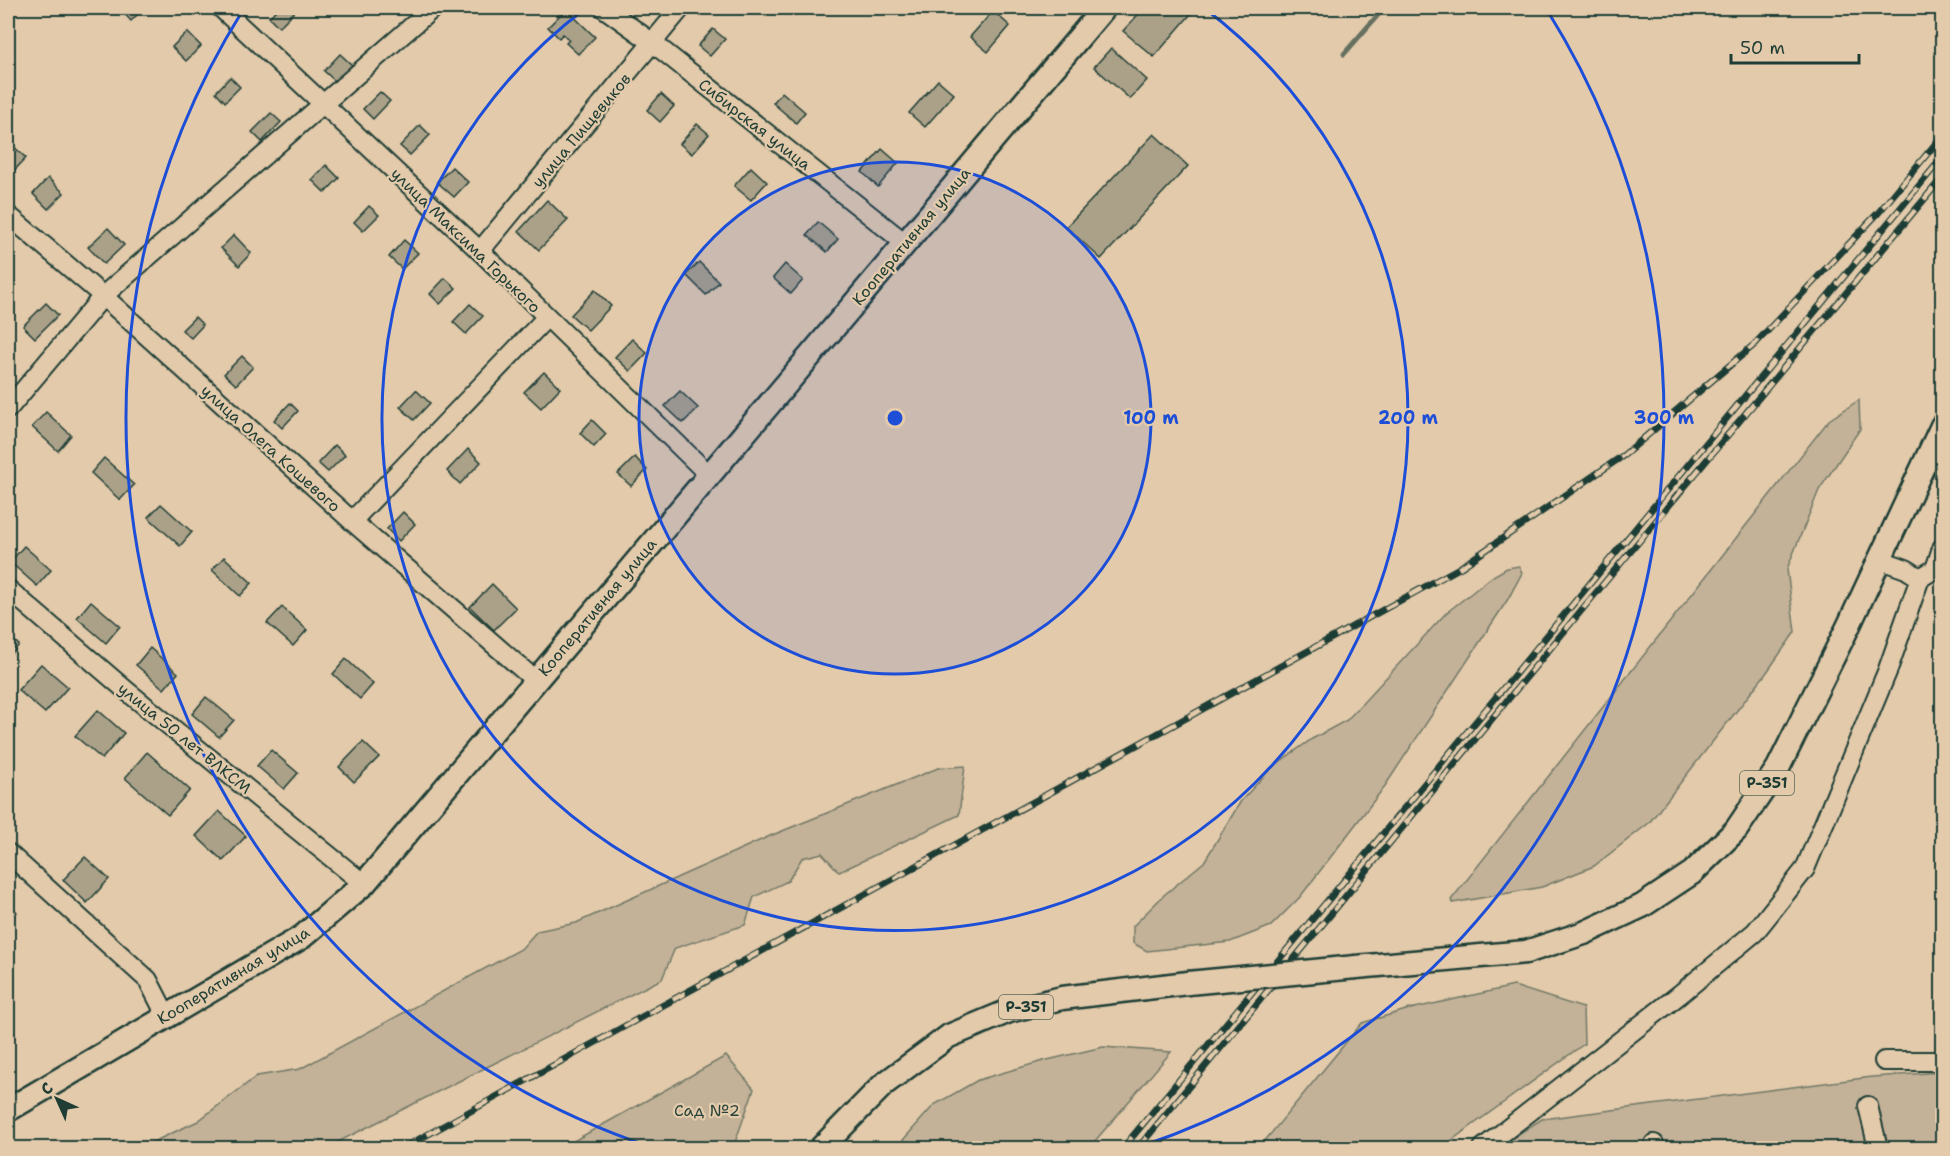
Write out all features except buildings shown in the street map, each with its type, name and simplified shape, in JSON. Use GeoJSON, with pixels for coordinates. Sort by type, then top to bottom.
{"type":"FeatureCollection","features":[{"type":"Feature","properties":{"kind":"main road","name":"Кооперативная улица"},"geometry":{"type":"LineString","coordinates":[[8,1110],[302,937],[364,884],[1104,8]]}},
{"type":"Feature","properties":{"kind":"main road"},"geometry":{"type":"LineString","coordinates":[[1878,559],[1942,426]]}},
{"type":"Feature","properties":{"kind":"main road","name":"Р-351"},"geometry":{"type":"LineString","coordinates":[[820,1149],[884,1084],[949,1036],[1009,1011],[1062,999],[1188,983],[1526,952],[1594,929],[1642,906],[1692,873],[1736,830],[1778,768],[1849,625],[1878,559]]}},
{"type":"Feature","properties":{"kind":"street","name":"улица Максима Горького"},"geometry":{"type":"LineString","coordinates":[[221,8],[480,251],[709,475]]}},
{"type":"Feature","properties":{"kind":"street"},"geometry":{"type":"LineString","coordinates":[[8,409],[103,296],[433,8]]}},
{"type":"Feature","properties":{"kind":"street","name":"Сибирская улица"},"geometry":{"type":"LineString","coordinates":[[604,8],[653,43],[905,243]]}},
{"type":"Feature","properties":{"kind":"street","name":"улица Пищевиков"},"geometry":{"type":"LineString","coordinates":[[480,251],[681,8]]}},
{"type":"Feature","properties":{"kind":"street","name":"улица Олега Кошевого"},"geometry":{"type":"LineString","coordinates":[[8,216],[103,296],[352,521],[536,680]]}},
{"type":"Feature","properties":{"kind":"street"},"geometry":{"type":"LineString","coordinates":[[352,521],[546,318]]}},
{"type":"Feature","properties":{"kind":"street"},"geometry":{"type":"LineString","coordinates":[[1482,1149],[1679,995],[1755,932],[1805,869],[1887,672],[1920,578],[1935,569],[1942,548]]}},
{"type":"Feature","properties":{"kind":"street"},"geometry":{"type":"LineString","coordinates":[[1878,559],[1906,569],[1920,578]]}},
{"type":"Feature","properties":{"kind":"street","name":"улица 50 лет ВЛКСМ"},"geometry":{"type":"LineString","coordinates":[[8,589],[128,692],[364,884]]}},
{"type":"Feature","properties":{"kind":"street"},"geometry":{"type":"LineString","coordinates":[[8,853],[148,980],[166,1015]]}},
{"type":"Feature","properties":{"kind":"street"},"geometry":{"type":"LineString","coordinates":[[1884,1061],[1942,1061]]}},
{"type":"Feature","properties":{"kind":"street"},"geometry":{"type":"LineString","coordinates":[[1869,1106],[1878,1149]]}},
{"type":"Feature","properties":{"kind":"green space"},"geometry":{"type":"Polygon","coordinates":[[[1859,400],[1860,429],[1819,490],[1787,569],[1795,632],[1767,672],[1649,823],[1594,866],[1542,887],[1453,903],[1451,900],[1829,420],[1859,400]]]}},
{"type":"Feature","properties":{"kind":"green space"},"geometry":{"type":"Polygon","coordinates":[[[1519,566],[1522,573],[1508,599],[1385,786],[1300,897],[1271,926],[1230,942],[1147,951],[1133,943],[1133,926],[1164,895],[1204,862],[1241,801],[1271,768],[1312,739],[1347,720],[1446,613],[1493,576],[1507,568],[1519,566]]]}},
{"type":"Feature","properties":{"kind":"green space"},"geometry":{"type":"Polygon","coordinates":[[[965,766],[959,815],[839,872],[822,853],[802,858],[788,881],[754,897],[745,925],[675,948],[662,979],[326,1148],[140,1148],[198,1121],[257,1076],[300,1069],[521,949],[537,931],[576,923],[770,836],[938,768],[965,766]]]}},
{"type":"Feature","properties":{"kind":"green space"},"geometry":{"type":"Polygon","coordinates":[[[1514,986],[1583,1008],[1584,1044],[1441,1148],[1259,1148],[1362,1023],[1406,1010],[1514,986]]]}},
{"type":"Feature","properties":{"kind":"green space"},"geometry":{"type":"Polygon","coordinates":[[[1103,1047],[1171,1052],[1089,1148],[896,1148],[934,1105],[978,1080],[1103,1047]]]}},
{"type":"Feature","properties":{"kind":"green space","name":"Сад №2"},"geometry":{"type":"Polygon","coordinates":[[[726,1056],[754,1089],[733,1148],[561,1148],[726,1056]]]}},
{"type":"Feature","properties":{"kind":"green space"},"geometry":{"type":"Polygon","coordinates":[[[1942,1072],[1942,1148],[1497,1148],[1542,1119],[1872,1077],[1942,1072]]]}},
{"type":"Feature","properties":{"kind":"waterway"},"geometry":{"type":"LineString","coordinates":[[1344,54],[1384,8]]}},
{"type":"Feature","properties":{"kind":"railway"},"geometry":{"type":"LineString","coordinates":[[403,1148],[1461,567],[1624,455],[1755,344],[1879,212],[1942,136]]}},
{"type":"Feature","properties":{"kind":"railway"},"geometry":{"type":"LineString","coordinates":[[1123,1148],[1942,158]]}},
{"type":"Feature","properties":{"kind":"railway"},"geometry":{"type":"LineString","coordinates":[[1138,1148],[1942,178]]}}]}
